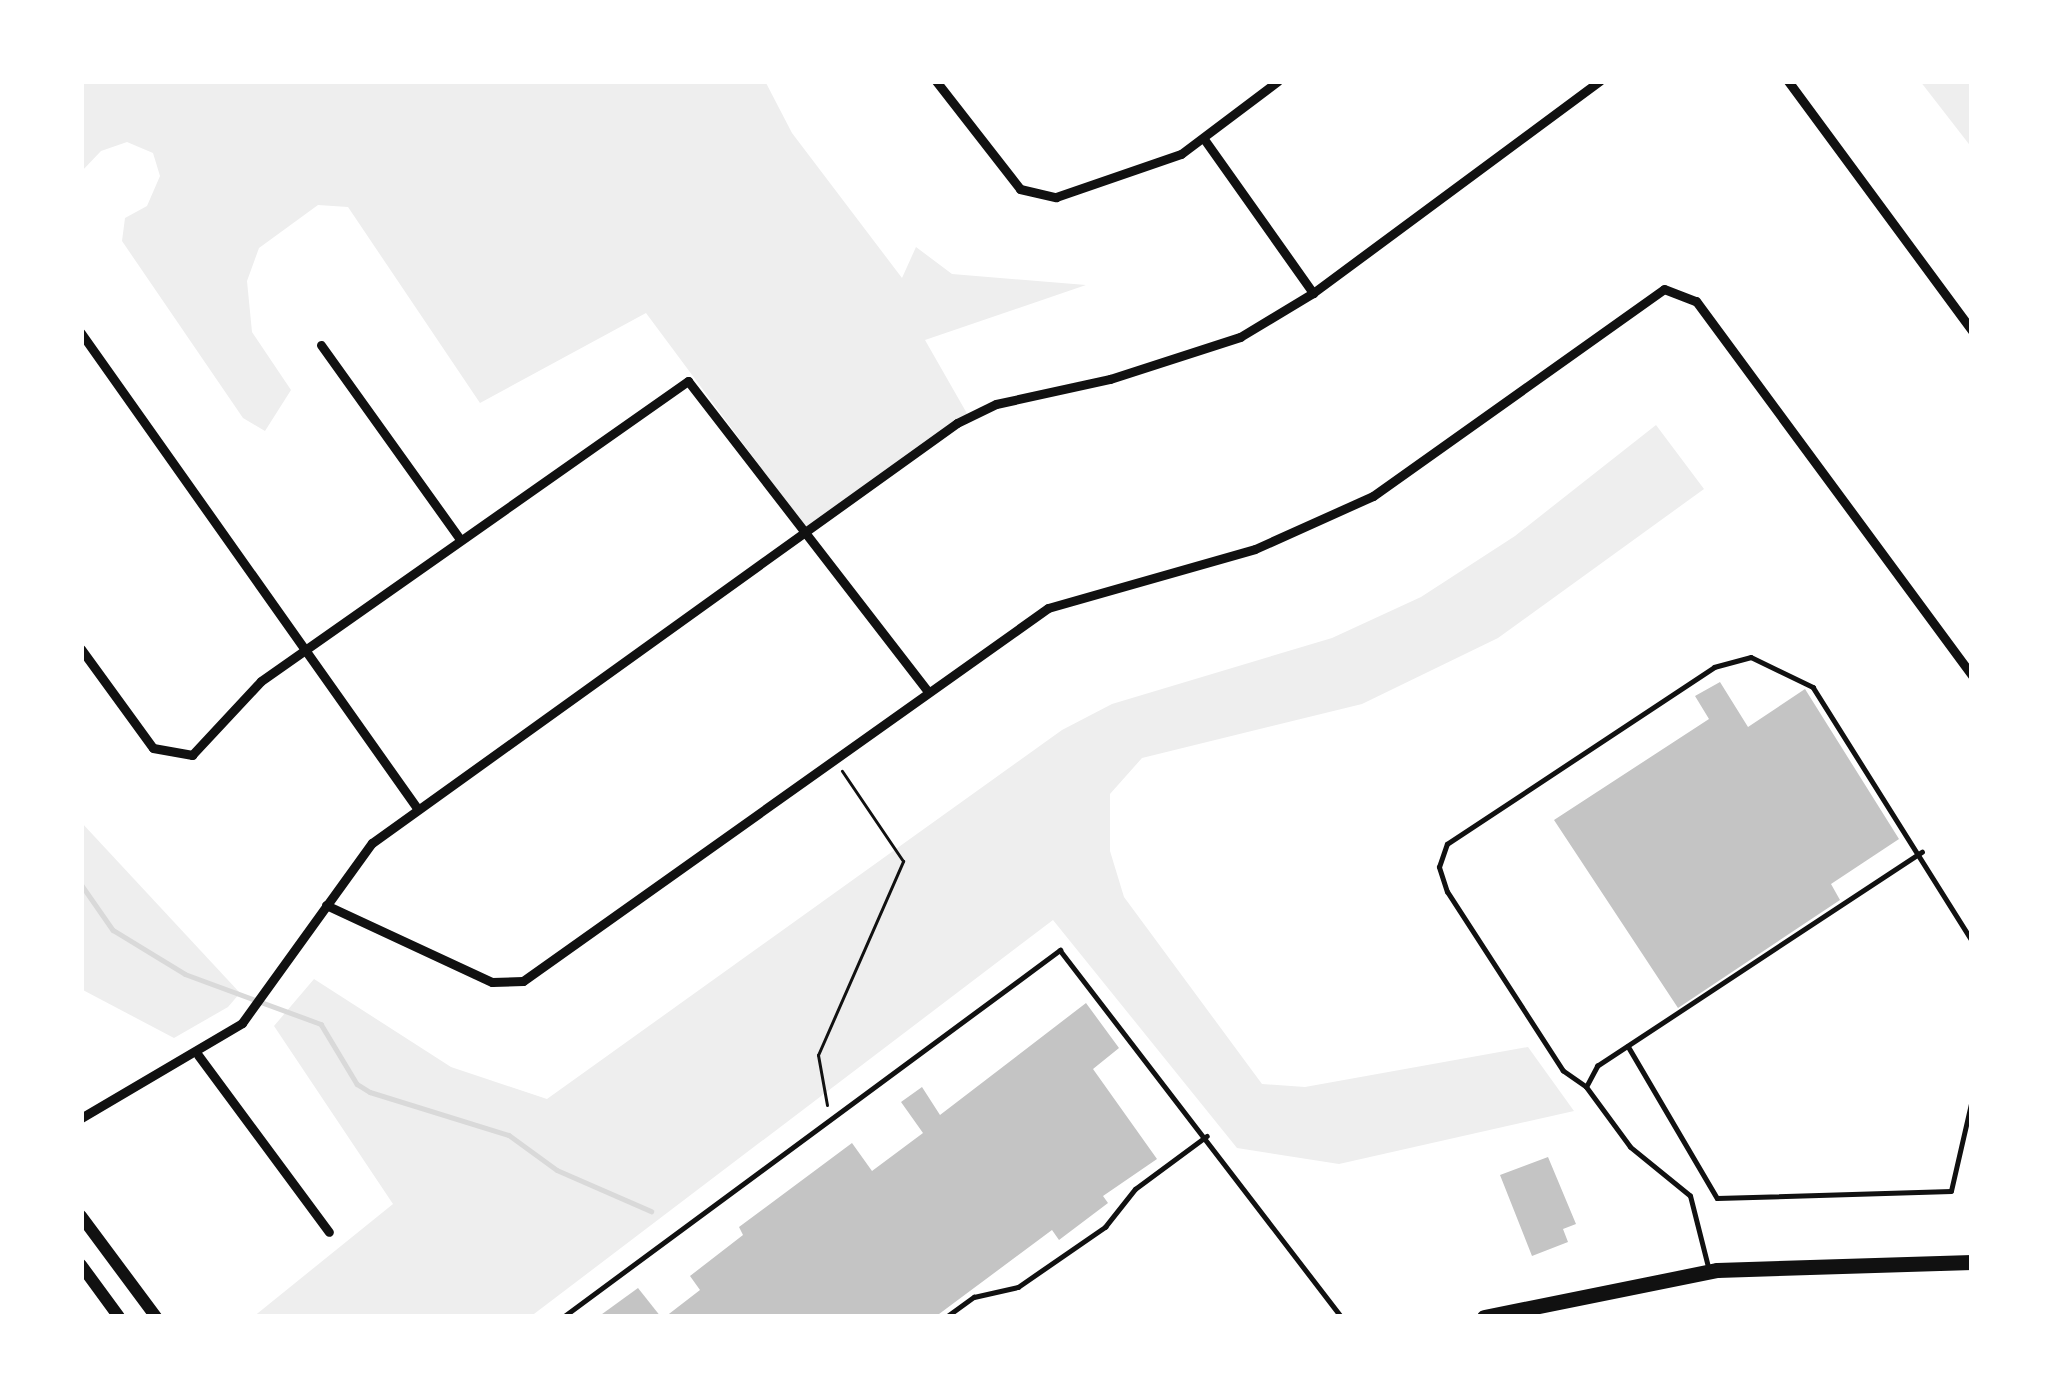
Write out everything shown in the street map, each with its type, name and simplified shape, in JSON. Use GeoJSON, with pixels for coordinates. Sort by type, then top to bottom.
{"type":"FeatureCollection","features":[{"type":"Feature","properties":{"kind":"main road"},"geometry":{"type":"LineString","coordinates":[[1484,1317],[1708,1271],[1972,1262]]}},
{"type":"Feature","properties":{"kind":"street"},"geometry":{"type":"LineString","coordinates":[[936,81],[1008,177],[1036,196],[1125,175],[1204,139],[1278,81]]}},
{"type":"Feature","properties":{"kind":"street"},"geometry":{"type":"LineString","coordinates":[[81,1118],[133,1082],[198,1055],[262,1001],[372,843],[957,423],[996,404],[1180,360],[1240,337],[1313,292],[1600,81]]}},
{"type":"Feature","properties":{"kind":"street"},"geometry":{"type":"LineString","coordinates":[[1789,81],[1972,331]]}},
{"type":"Feature","properties":{"kind":"street"},"geometry":{"type":"LineString","coordinates":[[1204,139],[1313,292]]}},
{"type":"Feature","properties":{"kind":"street"},"geometry":{"type":"LineString","coordinates":[[326,905],[492,982],[523,981],[1063,601],[1255,549],[1373,496],[1651,296],[1675,288],[1696,301],[1972,676]]}},
{"type":"Feature","properties":{"kind":"street"},"geometry":{"type":"LineString","coordinates":[[81,333],[304,654],[418,808]]}},
{"type":"Feature","properties":{"kind":"street"},"geometry":{"type":"LineString","coordinates":[[321,345],[460,539]]}},
{"type":"Feature","properties":{"kind":"street"},"geometry":{"type":"LineString","coordinates":[[81,649],[153,748],[169,757],[192,754],[260,681],[688,381],[928,692]]}},
{"type":"Feature","properties":{"kind":"street"},"geometry":{"type":"LineString","coordinates":[[198,1055],[329,1232]]}},
{"type":"Feature","properties":{"kind":"street"},"geometry":{"type":"LineString","coordinates":[[81,1216],[155,1317]]}},
{"type":"Feature","properties":{"kind":"street"},"geometry":{"type":"LineString","coordinates":[[81,1265],[119,1317]]}},
{"type":"Feature","properties":{"kind":"lane"},"geometry":{"type":"LineString","coordinates":[[1708,1271],[1690,1196],[1630,1147],[1586,1087],[1563,1072],[1447,892],[1439,867],[1447,844],[1714,667],[1750,657],[1807,679],[1922,852],[1972,940]]}},
{"type":"Feature","properties":{"kind":"lane"},"geometry":{"type":"LineString","coordinates":[[1586,1087],[1597,1066],[1922,852]]}},
{"type":"Feature","properties":{"kind":"lane"},"geometry":{"type":"LineString","coordinates":[[563,1317],[1060,950],[1208,1136],[1342,1317]]}},
{"type":"Feature","properties":{"kind":"lane"},"geometry":{"type":"LineString","coordinates":[[1628,1046],[1717,1198],[1951,1191],[1972,1099]]}},
{"type":"Feature","properties":{"kind":"lane"},"geometry":{"type":"LineString","coordinates":[[946,1317],[974,1297],[1018,1287],[1121,1216],[1135,1189],[1208,1136]]}},
{"type":"Feature","properties":{"kind":"path"},"geometry":{"type":"LineString","coordinates":[[834,760],[903,861],[818,1055],[818,1083],[835,1116]]}},
{"type":"Feature","properties":{"kind":"shaded area"},"geometry":{"type":"Polygon","coordinates":[[[81,81],[765,81],[792,133],[902,278],[916,247],[952,274],[1086,285],[925,340],[969,417],[808,531],[646,313],[480,403],[348,207],[318,205],[259,248],[247,281],[252,332],[291,390],[265,431],[243,418],[122,241],[125,218],[147,206],[160,176],[153,153],[127,142],[101,151],[81,172],[81,81]]]}},
{"type":"Feature","properties":{"kind":"shaded area"},"geometry":{"type":"Polygon","coordinates":[[[1920,81],[1972,81],[1972,148],[1920,81]]]}},
{"type":"Feature","properties":{"kind":"shaded area"},"geometry":{"type":"Polygon","coordinates":[[[1656,425],[1704,489],[1498,638],[1362,704],[1142,758],[1110,794],[1110,851],[1124,897],[1262,1084],[1305,1087],[1528,1047],[1574,1111],[1339,1164],[1237,1148],[1053,920],[530,1317],[253,1317],[393,1204],[274,1026],[314,979],[451,1067],[547,1099],[1062,730],[1112,704],[1332,638],[1421,597],[1515,536],[1656,425]]]}},
{"type":"Feature","properties":{"kind":"shaded area"},"geometry":{"type":"Polygon","coordinates":[[[81,822],[240,993],[228,1007],[174,1038],[81,989],[81,822]]]}},
{"type":"Feature","properties":{"kind":"building"},"geometry":{"type":"Polygon","coordinates":[[[1720,682],[1748,727],[1805,689],[1899,839],[1831,884],[1840,900],[1678,1008],[1554,820],[1709,719],[1695,696],[1720,682]]]}},
{"type":"Feature","properties":{"kind":"building"},"geometry":{"type":"Polygon","coordinates":[[[1086,1003],[1119,1048],[1093,1069],[1157,1159],[1103,1196],[1108,1203],[1059,1240],[1052,1230],[935,1317],[665,1317],[700,1290],[690,1276],[743,1235],[739,1227],[852,1143],[872,1171],[923,1133],[901,1102],[922,1087],[940,1115],[1086,1003]]]}},
{"type":"Feature","properties":{"kind":"building"},"geometry":{"type":"Polygon","coordinates":[[[1548,1157],[1576,1224],[1563,1229],[1568,1242],[1532,1256],[1500,1175],[1548,1157]]]}},
{"type":"Feature","properties":{"kind":"building"},"geometry":{"type":"Polygon","coordinates":[[[638,1288],[661,1317],[598,1317],[638,1288]]]}},
{"type":"Feature","properties":{"kind":"waterway"},"geometry":{"type":"LineString","coordinates":[[81,884],[113,930],[185,974],[321,1024],[357,1084],[370,1092],[509,1135],[557,1170],[651,1211]]}}]}
